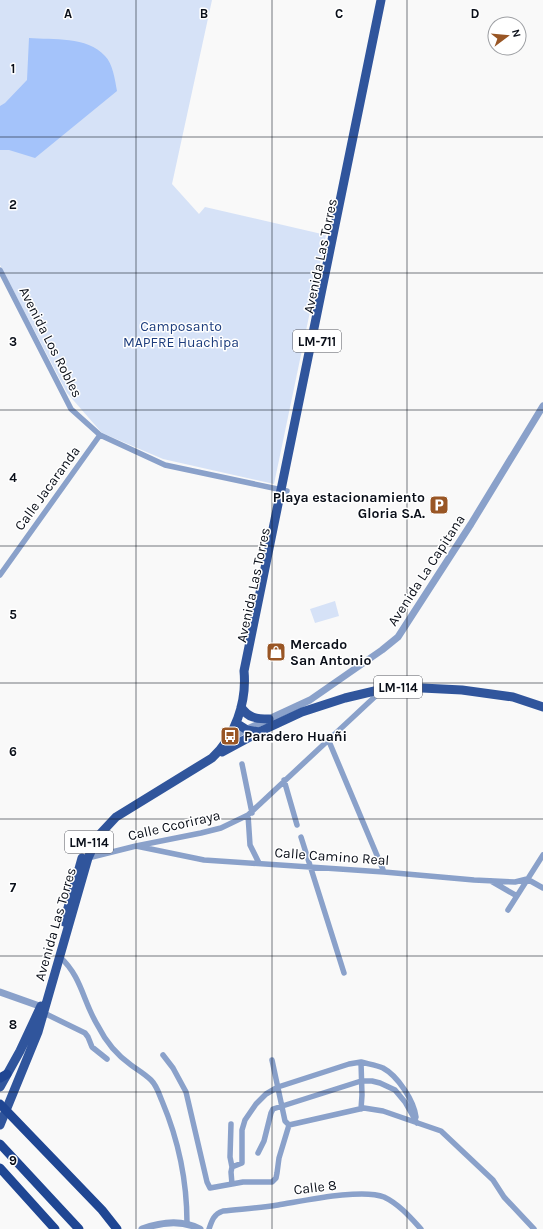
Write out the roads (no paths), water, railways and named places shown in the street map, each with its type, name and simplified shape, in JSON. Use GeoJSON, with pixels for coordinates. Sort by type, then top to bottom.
{"type":"FeatureCollection","features":[{"type":"Feature","properties":{"kind":"highway"},"geometry":{"type":"LineString","coordinates":[[2,1107],[102,1210],[117,1229]]}},
{"type":"Feature","properties":{"kind":"highway"},"geometry":{"type":"LineString","coordinates":[[0,1144],[79,1229]]}},
{"type":"Feature","properties":{"kind":"highway"},"geometry":{"type":"LineString","coordinates":[[0,1168],[55,1229]]}},
{"type":"Feature","properties":{"kind":"main road","name":"Avenida Las Torres"},"geometry":{"type":"LineString","coordinates":[[0,1086],[4,1076],[20,1051],[43,1009],[60,957],[88,858],[101,833],[116,817],[212,758],[227,742],[236,723],[241,707],[245,681],[249,672],[381,0]]}},
{"type":"Feature","properties":{"kind":"main road","name":"Avenida Las Torres"},"geometry":{"type":"LineString","coordinates":[[284,490],[388,0]]}},
{"type":"Feature","properties":{"kind":"main road","name":"LM-114"},"geometry":{"type":"LineString","coordinates":[[212,758],[259,732],[302,712],[345,698],[383,689],[402,687],[462,690],[513,697],[543,707]]}},
{"type":"Feature","properties":{"kind":"main road"},"geometry":{"type":"LineString","coordinates":[[241,707],[245,714],[250,717],[269,719]]}},
{"type":"Feature","properties":{"kind":"main road"},"geometry":{"type":"LineString","coordinates":[[236,723],[247,730],[259,732]]}},
{"type":"Feature","properties":{"kind":"main road","name":"Avenida Las Torres"},"geometry":{"type":"LineString","coordinates":[[0,1125],[2,1107],[38,1032],[68,906],[84,853],[96,833],[110,817],[122,807],[227,742]]}},
{"type":"Feature","properties":{"kind":"street","name":"Avenida Los Robles"},"geometry":{"type":"LineString","coordinates":[[0,270],[71,409],[100,435],[165,465],[284,490]]}},
{"type":"Feature","properties":{"kind":"street","name":"Avenida La Capitana"},"geometry":{"type":"LineString","coordinates":[[227,742],[247,730],[310,700],[382,650],[398,637],[471,524],[543,406]]}},
{"type":"Feature","properties":{"kind":"street","name":"Calle Jacaranda"},"geometry":{"type":"LineString","coordinates":[[0,575],[100,435]]}},
{"type":"Feature","properties":{"kind":"street","name":"Calle Ccoriraya"},"geometry":{"type":"LineString","coordinates":[[88,858],[136,846],[214,830],[250,814],[284,780],[383,689]]}},
{"type":"Feature","properties":{"kind":"street"},"geometry":{"type":"LineString","coordinates":[[328,740],[384,872]]}},
{"type":"Feature","properties":{"kind":"street"},"geometry":{"type":"LineString","coordinates":[[242,764],[250,814],[250,845],[259,863]]}},
{"type":"Feature","properties":{"kind":"street"},"geometry":{"type":"LineString","coordinates":[[284,780],[297,825]]}},
{"type":"Feature","properties":{"kind":"street"},"geometry":{"type":"LineString","coordinates":[[301,837],[344,973]]}},
{"type":"Feature","properties":{"kind":"street","name":"Calle Camino Real"},"geometry":{"type":"LineString","coordinates":[[136,846],[204,860],[384,872],[490,881],[515,882],[527,880]]}},
{"type":"Feature","properties":{"kind":"street"},"geometry":{"type":"LineString","coordinates":[[508,910],[543,855]]}},
{"type":"Feature","properties":{"kind":"street"},"geometry":{"type":"LineString","coordinates":[[527,880],[543,888]]}},
{"type":"Feature","properties":{"kind":"street"},"geometry":{"type":"LineString","coordinates":[[490,881],[517,896]]}},
{"type":"Feature","properties":{"kind":"street"},"geometry":{"type":"LineString","coordinates":[[60,957],[69,965],[77,977],[97,1026],[110,1045],[119,1055],[151,1080],[156,1087],[169,1116],[179,1152],[184,1184],[186,1223]]}},
{"type":"Feature","properties":{"kind":"street"},"geometry":{"type":"LineString","coordinates":[[0,992],[43,1009],[85,1033],[92,1047],[107,1059]]}},
{"type":"Feature","properties":{"kind":"street"},"geometry":{"type":"LineString","coordinates":[[163,1055],[173,1068],[186,1092],[209,1188],[242,1182],[272,1182],[276,1178],[282,1145],[289,1125]]}},
{"type":"Feature","properties":{"kind":"street"},"geometry":{"type":"LineString","coordinates":[[272,1060],[285,1121],[289,1125]]}},
{"type":"Feature","properties":{"kind":"street"},"geometry":{"type":"LineString","coordinates":[[232,1167],[242,1163],[242,1130],[245,1120],[256,1104],[266,1094],[278,1087],[349,1064],[361,1062],[383,1068],[398,1081],[414,1106],[417,1122]]}},
{"type":"Feature","properties":{"kind":"street"},"geometry":{"type":"LineString","coordinates":[[361,1062],[361,1109]]}},
{"type":"Feature","properties":{"kind":"street"},"geometry":{"type":"LineString","coordinates":[[258,1153],[264,1141],[273,1109],[361,1081],[380,1083],[395,1090],[405,1102],[417,1122]]}},
{"type":"Feature","properties":{"kind":"street"},"geometry":{"type":"LineString","coordinates":[[289,1125],[364,1108],[383,1111],[441,1131],[462,1149],[493,1180],[504,1198],[534,1229]]}},
{"type":"Feature","properties":{"kind":"street"},"geometry":{"type":"LineString","coordinates":[[231,1124],[230,1161],[232,1167],[232,1184]]}},
{"type":"Feature","properties":{"kind":"street","name":"Calle 8"},"geometry":{"type":"LineString","coordinates":[[209,1229],[213,1218],[223,1211],[278,1205],[321,1198],[365,1194],[377,1195],[392,1201],[422,1229]]}},
{"type":"Feature","properties":{"kind":"street"},"geometry":{"type":"LineString","coordinates":[[142,1229],[174,1222],[186,1223],[200,1229]]}},
{"type":"Feature","properties":{"kind":"place","name":"Playa estacionamiento Gloria S.A."},"geometry":{"type":"Point","coordinates":[439,505]}},
{"type":"Feature","properties":{"kind":"place","name":"Mercado San Antonio"},"geometry":{"type":"Point","coordinates":[276,652]}},
{"type":"Feature","properties":{"kind":"place","name":"Paradero Huañi"},"geometry":{"type":"Point","coordinates":[230,736]}},
{"type":"Feature","properties":{"kind":"park label","name":"Camposanto MAPFRE Huachipa"},"geometry":{"type":"Point","coordinates":[181,334]}}]}
